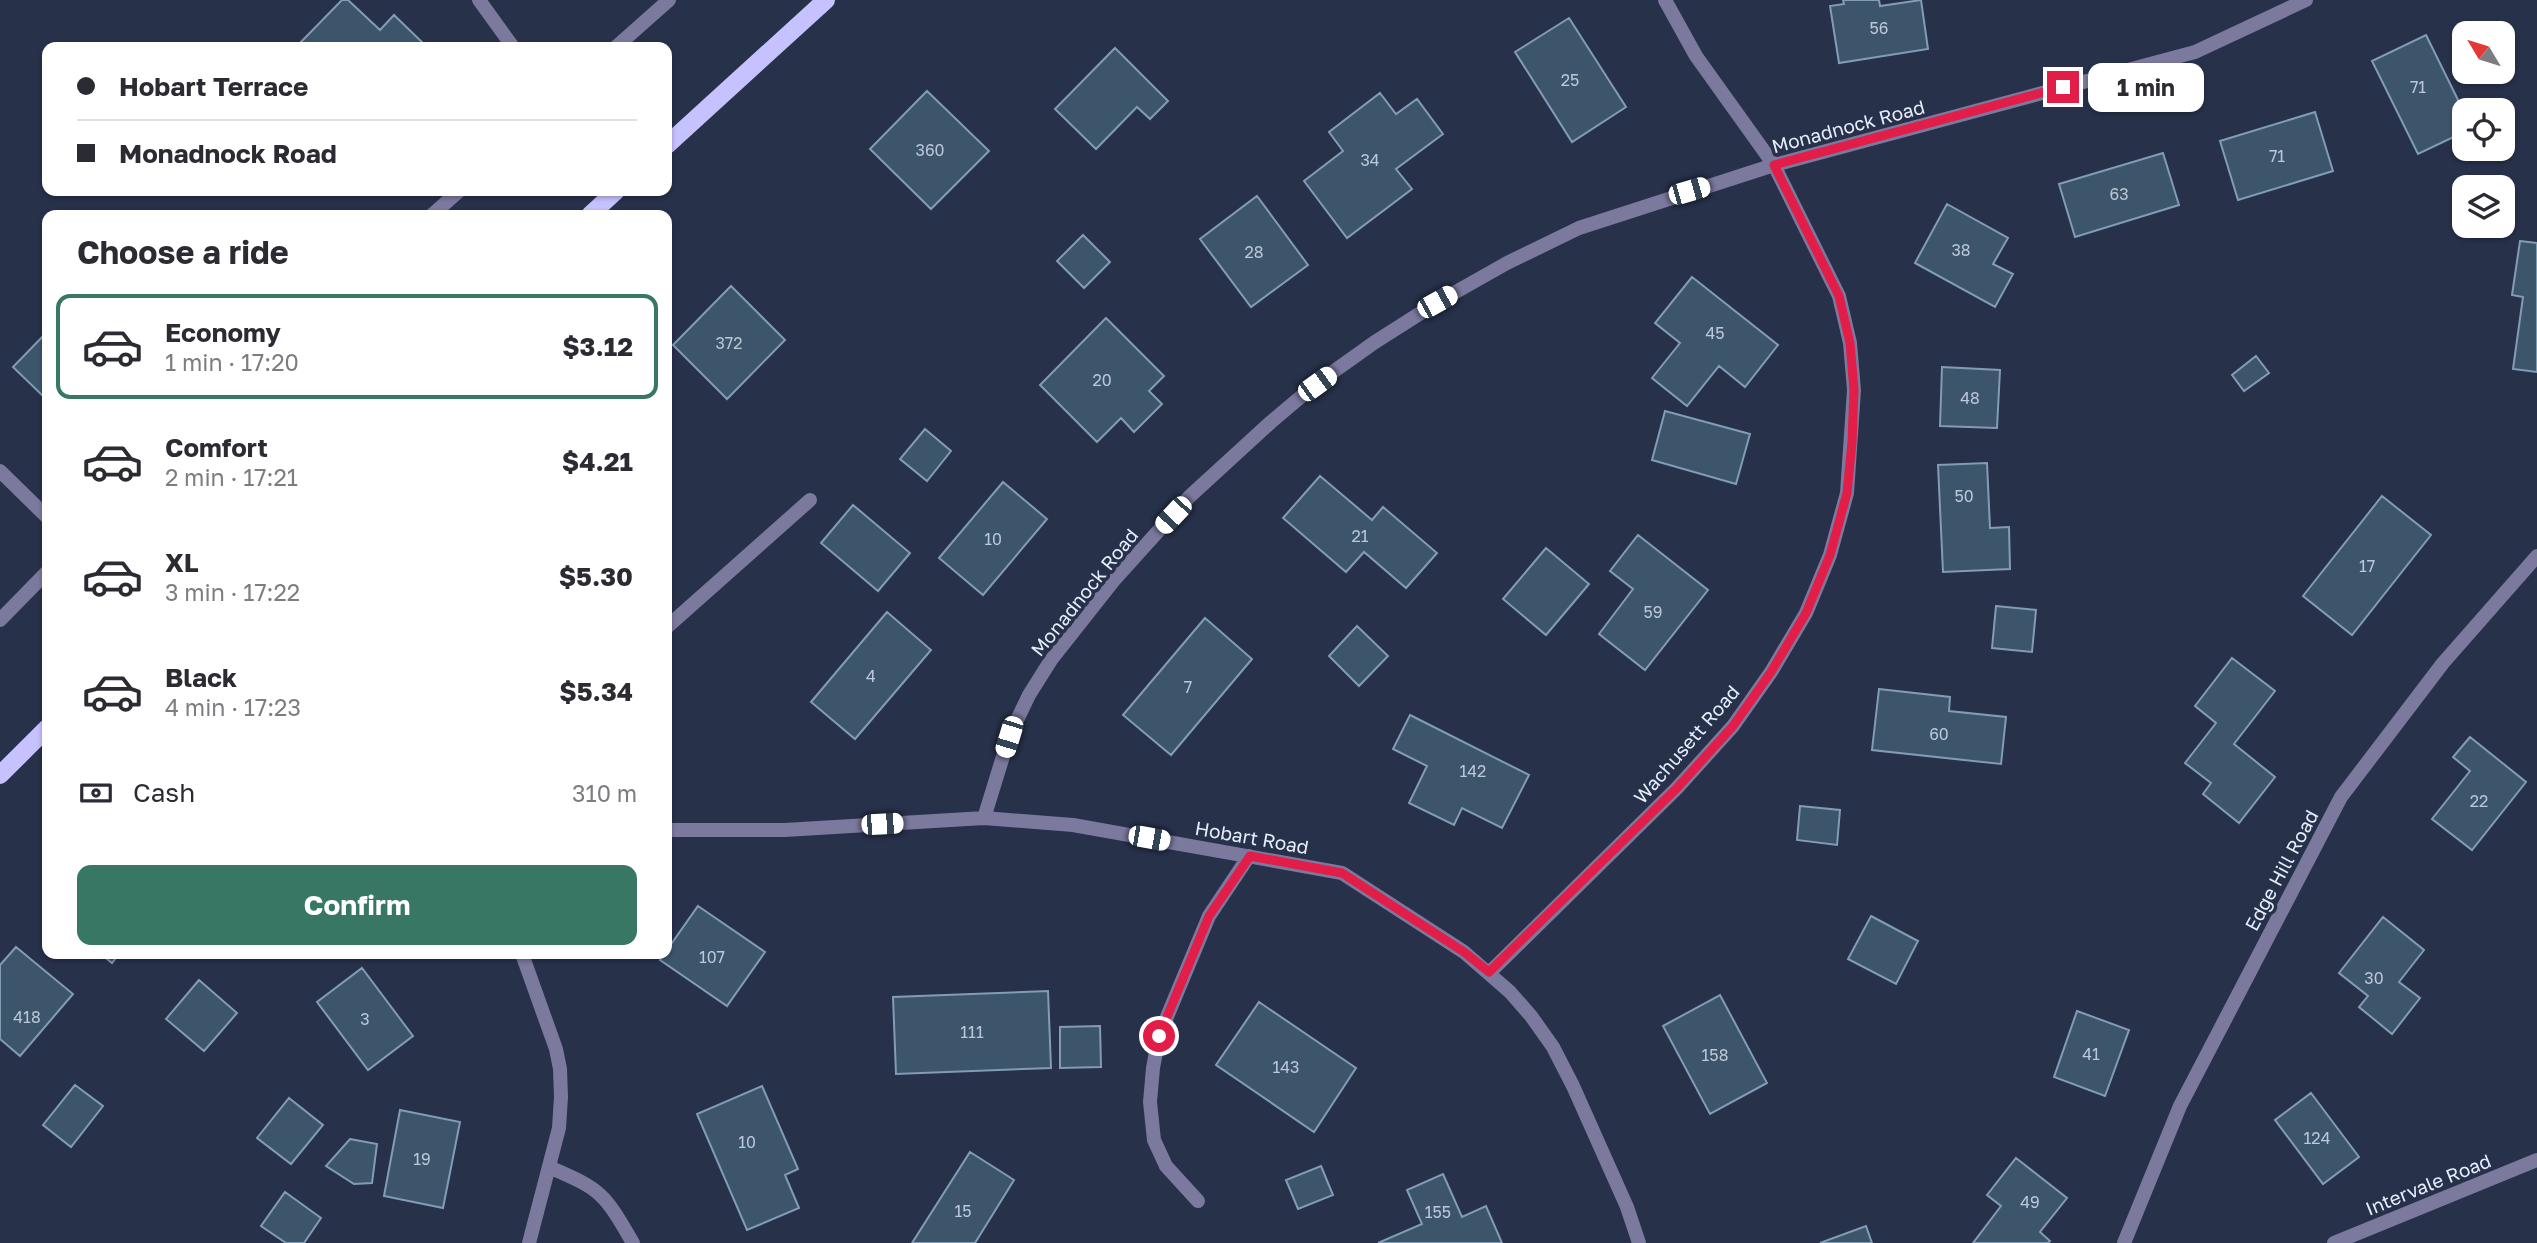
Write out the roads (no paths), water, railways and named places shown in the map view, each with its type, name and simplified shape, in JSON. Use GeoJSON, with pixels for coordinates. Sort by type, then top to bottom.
{"type":"FeatureCollection","features":[{"type":"Feature","properties":{"kind":"main road"},"geometry":{"type":"LineString","coordinates":[[672,140],[826,0]]}},
{"type":"Feature","properties":{"kind":"main road"},"geometry":{"type":"LineString","coordinates":[[596,210],[611,196]]}},
{"type":"Feature","properties":{"kind":"main road"},"geometry":{"type":"LineString","coordinates":[[0,775],[42,733]]}},
{"type":"Feature","properties":{"kind":"street"},"geometry":{"type":"LineString","coordinates":[[479,0],[509,42]]}},
{"type":"Feature","properties":{"kind":"street"},"geometry":{"type":"LineString","coordinates":[[622,42],[669,0]]}},
{"type":"Feature","properties":{"kind":"street","name":"Wachusett Road"},"geometry":{"type":"LineString","coordinates":[[1489,972],[1677,788],[1733,726],[1771,672],[1806,613],[1830,555],[1847,493],[1854,390],[1850,343],[1839,296],[1774,165],[1696,56],[1665,0]]}},
{"type":"Feature","properties":{"kind":"street","name":"Monadnock Road"},"geometry":{"type":"LineString","coordinates":[[984,818],[1009,737],[1029,695],[1051,660],[1115,579],[1189,497],[1280,414],[1375,342],[1437,302],[1507,263],[1579,228],[1774,165],[2195,52],[2306,0]]}},
{"type":"Feature","properties":{"kind":"street"},"geometry":{"type":"LineString","coordinates":[[438,210],[453,196]]}},
{"type":"Feature","properties":{"kind":"street"},"geometry":{"type":"LineString","coordinates":[[0,471],[42,512]]}},
{"type":"Feature","properties":{"kind":"street"},"geometry":{"type":"LineString","coordinates":[[672,623],[810,500]]}},
{"type":"Feature","properties":{"kind":"street","name":"Edge Hill Road"},"geometry":{"type":"LineString","coordinates":[[2124,1243],[2180,1106],[2341,797],[2443,663],[2537,556]]}},
{"type":"Feature","properties":{"kind":"street"},"geometry":{"type":"LineString","coordinates":[[0,620],[42,577]]}},
{"type":"Feature","properties":{"kind":"street","name":"Hobart Road"},"geometry":{"type":"LineString","coordinates":[[672,830],[785,830],[984,818],[1073,825],[1342,873],[1464,952],[1489,972],[1531,1016],[1553,1047],[1573,1086],[1627,1207],[1639,1243]]}},
{"type":"Feature","properties":{"kind":"street"},"geometry":{"type":"LineString","coordinates":[[1198,1201],[1166,1166],[1154,1140],[1150,1102],[1153,1068],[1159,1036],[1209,916],[1250,856]]}},
{"type":"Feature","properties":{"kind":"street"},"geometry":{"type":"LineString","coordinates":[[524,959],[556,1049],[560,1069],[559,1128],[551,1168],[529,1243]]}},
{"type":"Feature","properties":{"kind":"street","name":"Intervale Road"},"geometry":{"type":"LineString","coordinates":[[2334,1243],[2537,1160]]}},
{"type":"Feature","properties":{"kind":"street"},"geometry":{"type":"LineString","coordinates":[[551,1168],[597,1190],[612,1207],[633,1243]]}}]}
